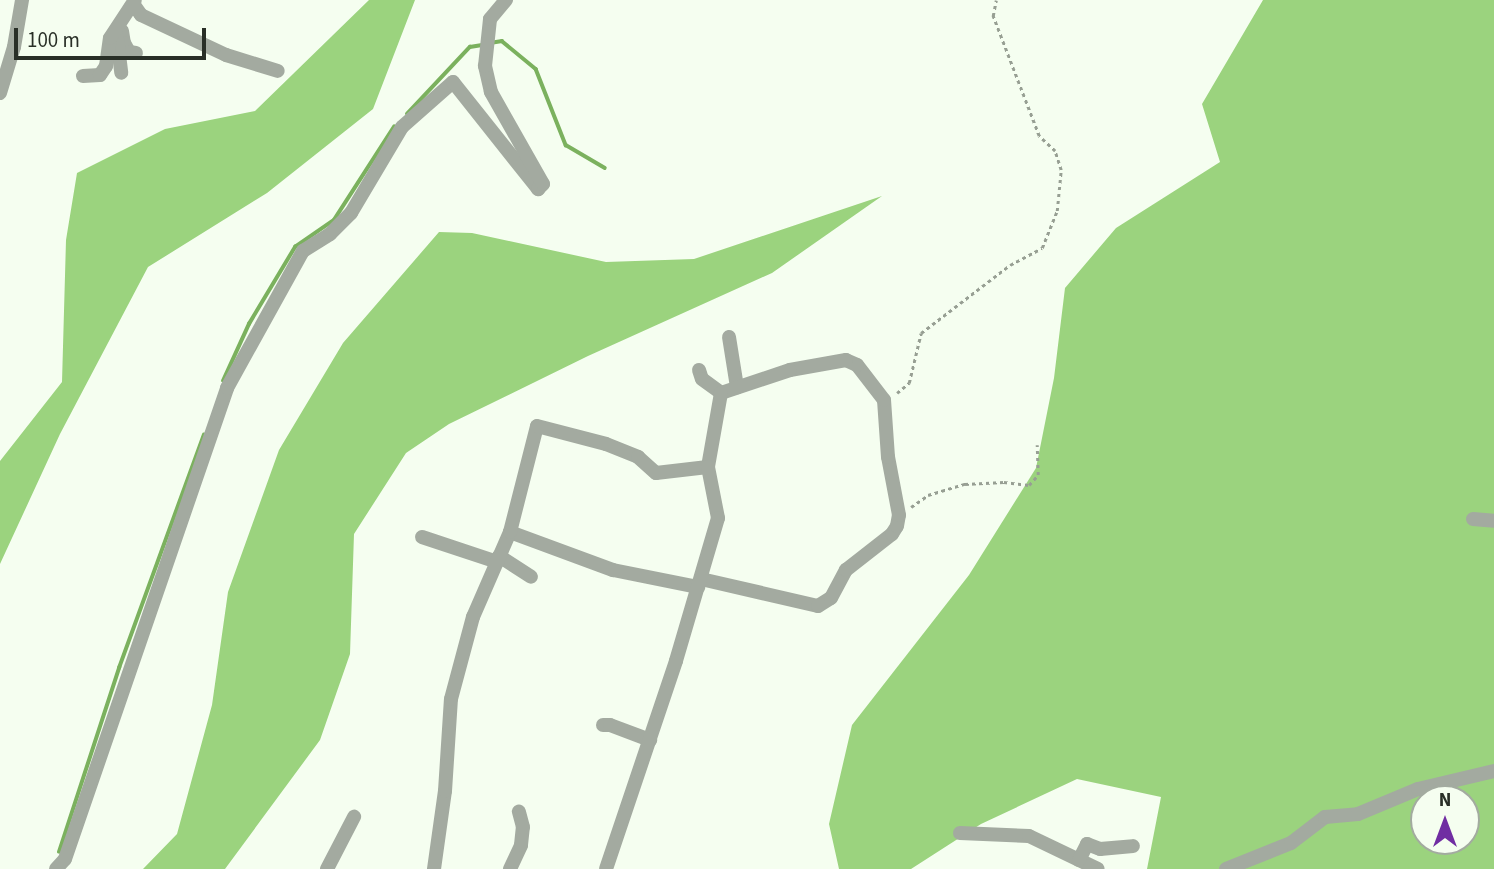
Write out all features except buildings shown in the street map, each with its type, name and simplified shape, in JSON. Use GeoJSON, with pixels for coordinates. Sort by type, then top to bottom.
{"type":"FeatureCollection","features":[{"type":"Feature","properties":{"kind":"street"},"geometry":{"type":"LineString","coordinates":[[0,91],[22,0]]}},
{"type":"Feature","properties":{"kind":"street"},"geometry":{"type":"LineString","coordinates":[[56,869],[65,859],[227,388],[303,251],[330,234],[351,214],[402,127],[453,82],[538,189],[543,184],[491,92],[485,66],[490,19],[506,0]]}},
{"type":"Feature","properties":{"kind":"street"},"geometry":{"type":"LineString","coordinates":[[83,76],[100,75],[106,66],[110,38],[135,2]]}},
{"type":"Feature","properties":{"kind":"street"},"geometry":{"type":"LineString","coordinates":[[135,2],[141,15],[226,55],[278,71]]}},
{"type":"Feature","properties":{"kind":"street"},"geometry":{"type":"LineString","coordinates":[[119,26],[124,43],[130,52],[136,53]]}},
{"type":"Feature","properties":{"kind":"street"},"geometry":{"type":"LineString","coordinates":[[119,26],[121,73]]}},
{"type":"Feature","properties":{"kind":"street"},"geometry":{"type":"LineString","coordinates":[[729,337],[737,387]]}},
{"type":"Feature","properties":{"kind":"street"},"geometry":{"type":"LineString","coordinates":[[510,532],[613,570],[700,583],[818,606],[831,597],[846,570],[892,534],[897,527],[899,515],[888,457],[884,400],[857,365],[846,360],[790,370],[721,393]]}},
{"type":"Feature","properties":{"kind":"street"},"geometry":{"type":"LineString","coordinates":[[699,370],[702,379],[721,393]]}},
{"type":"Feature","properties":{"kind":"street"},"geometry":{"type":"LineString","coordinates":[[606,869],[700,583],[718,517],[708,467],[721,393]]}},
{"type":"Feature","properties":{"kind":"street"},"geometry":{"type":"LineString","coordinates":[[434,869],[445,791],[451,699],[473,617],[510,532],[537,425],[606,444],[638,457],[656,472],[708,467]]}},
{"type":"Feature","properties":{"kind":"street"},"geometry":{"type":"LineString","coordinates":[[1474,519],[1494,521]]}},
{"type":"Feature","properties":{"kind":"street"},"geometry":{"type":"LineString","coordinates":[[422,537],[498,559],[531,577]]}},
{"type":"Feature","properties":{"kind":"street"},"geometry":{"type":"LineString","coordinates":[[603,726],[610,725],[650,740]]}},
{"type":"Feature","properties":{"kind":"street"},"geometry":{"type":"LineString","coordinates":[[1226,869],[1292,843],[1325,817],[1358,814],[1418,789],[1494,771]]}},
{"type":"Feature","properties":{"kind":"street"},"geometry":{"type":"LineString","coordinates":[[510,869],[521,845],[523,827],[519,812]]}},
{"type":"Feature","properties":{"kind":"street"},"geometry":{"type":"LineString","coordinates":[[327,869],[354,817]]}},
{"type":"Feature","properties":{"kind":"street"},"geometry":{"type":"LineString","coordinates":[[960,833],[1029,836],[1098,869]]}},
{"type":"Feature","properties":{"kind":"street"},"geometry":{"type":"LineString","coordinates":[[1079,860],[1087,844],[1100,849],[1133,846]]}},
{"type":"Feature","properties":{"kind":"path"},"geometry":{"type":"LineString","coordinates":[[884,400],[909,383],[920,333],[1010,265],[1042,248],[1057,211],[1061,170],[1055,150],[1039,136],[1034,124],[993,16],[996,0]]}},
{"type":"Feature","properties":{"kind":"path"},"geometry":{"type":"LineString","coordinates":[[899,515],[928,495],[965,484],[1004,482],[1029,485],[1038,475],[1037,444]]}},
{"type":"Feature","properties":{"kind":"green space"},"geometry":{"type":"Polygon","coordinates":[[[369,0],[415,0],[373,109],[267,193],[148,267],[60,434],[0,564],[0,461],[62,382],[66,240],[77,173],[165,129],[255,111],[369,0]]]}},
{"type":"Feature","properties":{"kind":"green space"},"geometry":{"type":"Polygon","coordinates":[[[1263,0],[1494,0],[1494,869],[1147,869],[1161,797],[1077,779],[981,824],[911,869],[839,869],[829,824],[852,725],[969,575],[1036,468],[1054,378],[1065,288],[1116,228],[1220,162],[1202,104],[1263,0]]]}},
{"type":"Feature","properties":{"kind":"green space"},"geometry":{"type":"Polygon","coordinates":[[[882,196],[772,273],[588,356],[449,424],[406,453],[354,534],[350,654],[320,740],[225,869],[143,869],[177,834],[212,705],[228,592],[279,450],[343,343],[439,232],[472,233],[606,262],[694,259],[882,196]]]}},
{"type":"Feature","properties":{"kind":"waterway"},"geometry":{"type":"LineString","coordinates":[[490,43],[502,41],[536,69],[566,145],[605,168]]}},
{"type":"Feature","properties":{"kind":"waterway"},"geometry":{"type":"LineString","coordinates":[[407,114],[470,47],[482,45]]}},
{"type":"Feature","properties":{"kind":"waterway"},"geometry":{"type":"LineString","coordinates":[[223,381],[249,324],[295,247],[334,220],[394,127]]}},
{"type":"Feature","properties":{"kind":"waterway"},"geometry":{"type":"LineString","coordinates":[[59,852],[119,668],[204,435]]}}]}
